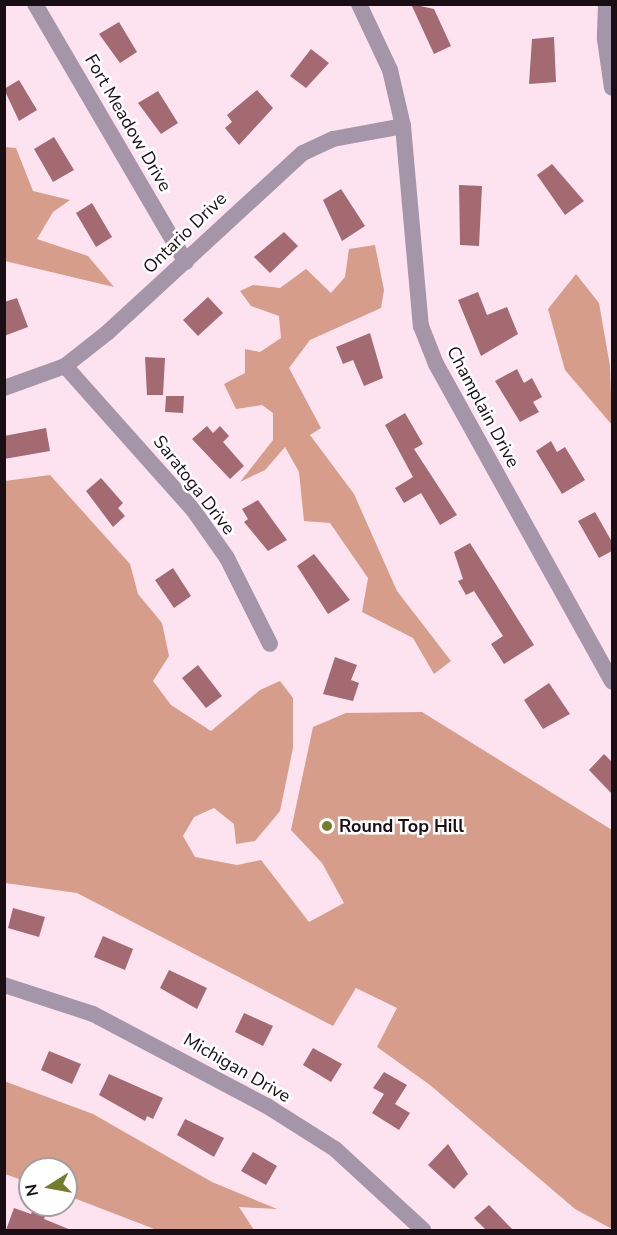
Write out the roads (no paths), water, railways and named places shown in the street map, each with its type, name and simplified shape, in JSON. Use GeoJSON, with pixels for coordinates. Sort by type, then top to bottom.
{"type":"FeatureCollection","features":[{"type":"Feature","properties":{"kind":"street","name":"Fort Meadow Drive"},"geometry":{"type":"LineString","coordinates":[[35,4],[186,262]]}},
{"type":"Feature","properties":{"kind":"street","name":"Champlain Drive"},"geometry":{"type":"LineString","coordinates":[[359,4],[390,70],[403,126],[421,326],[442,374],[612,681]]}},
{"type":"Feature","properties":{"kind":"street"},"geometry":{"type":"LineString","coordinates":[[606,4],[604,39],[612,88]]}},
{"type":"Feature","properties":{"kind":"street","name":"Ontario Drive"},"geometry":{"type":"LineString","coordinates":[[4,388],[65,366],[186,262],[303,153],[333,139],[403,126]]}},
{"type":"Feature","properties":{"kind":"street","name":"Saratoga Drive"},"geometry":{"type":"LineString","coordinates":[[65,366],[194,511],[226,558],[270,644]]}},
{"type":"Feature","properties":{"kind":"street","name":"Michigan Drive"},"geometry":{"type":"LineString","coordinates":[[4,985],[93,1014],[267,1106],[335,1149],[423,1230]]}},
{"type":"Feature","properties":{"kind":"place","name":"Round Top Hill"},"geometry":{"type":"Point","coordinates":[327,826]}}]}
